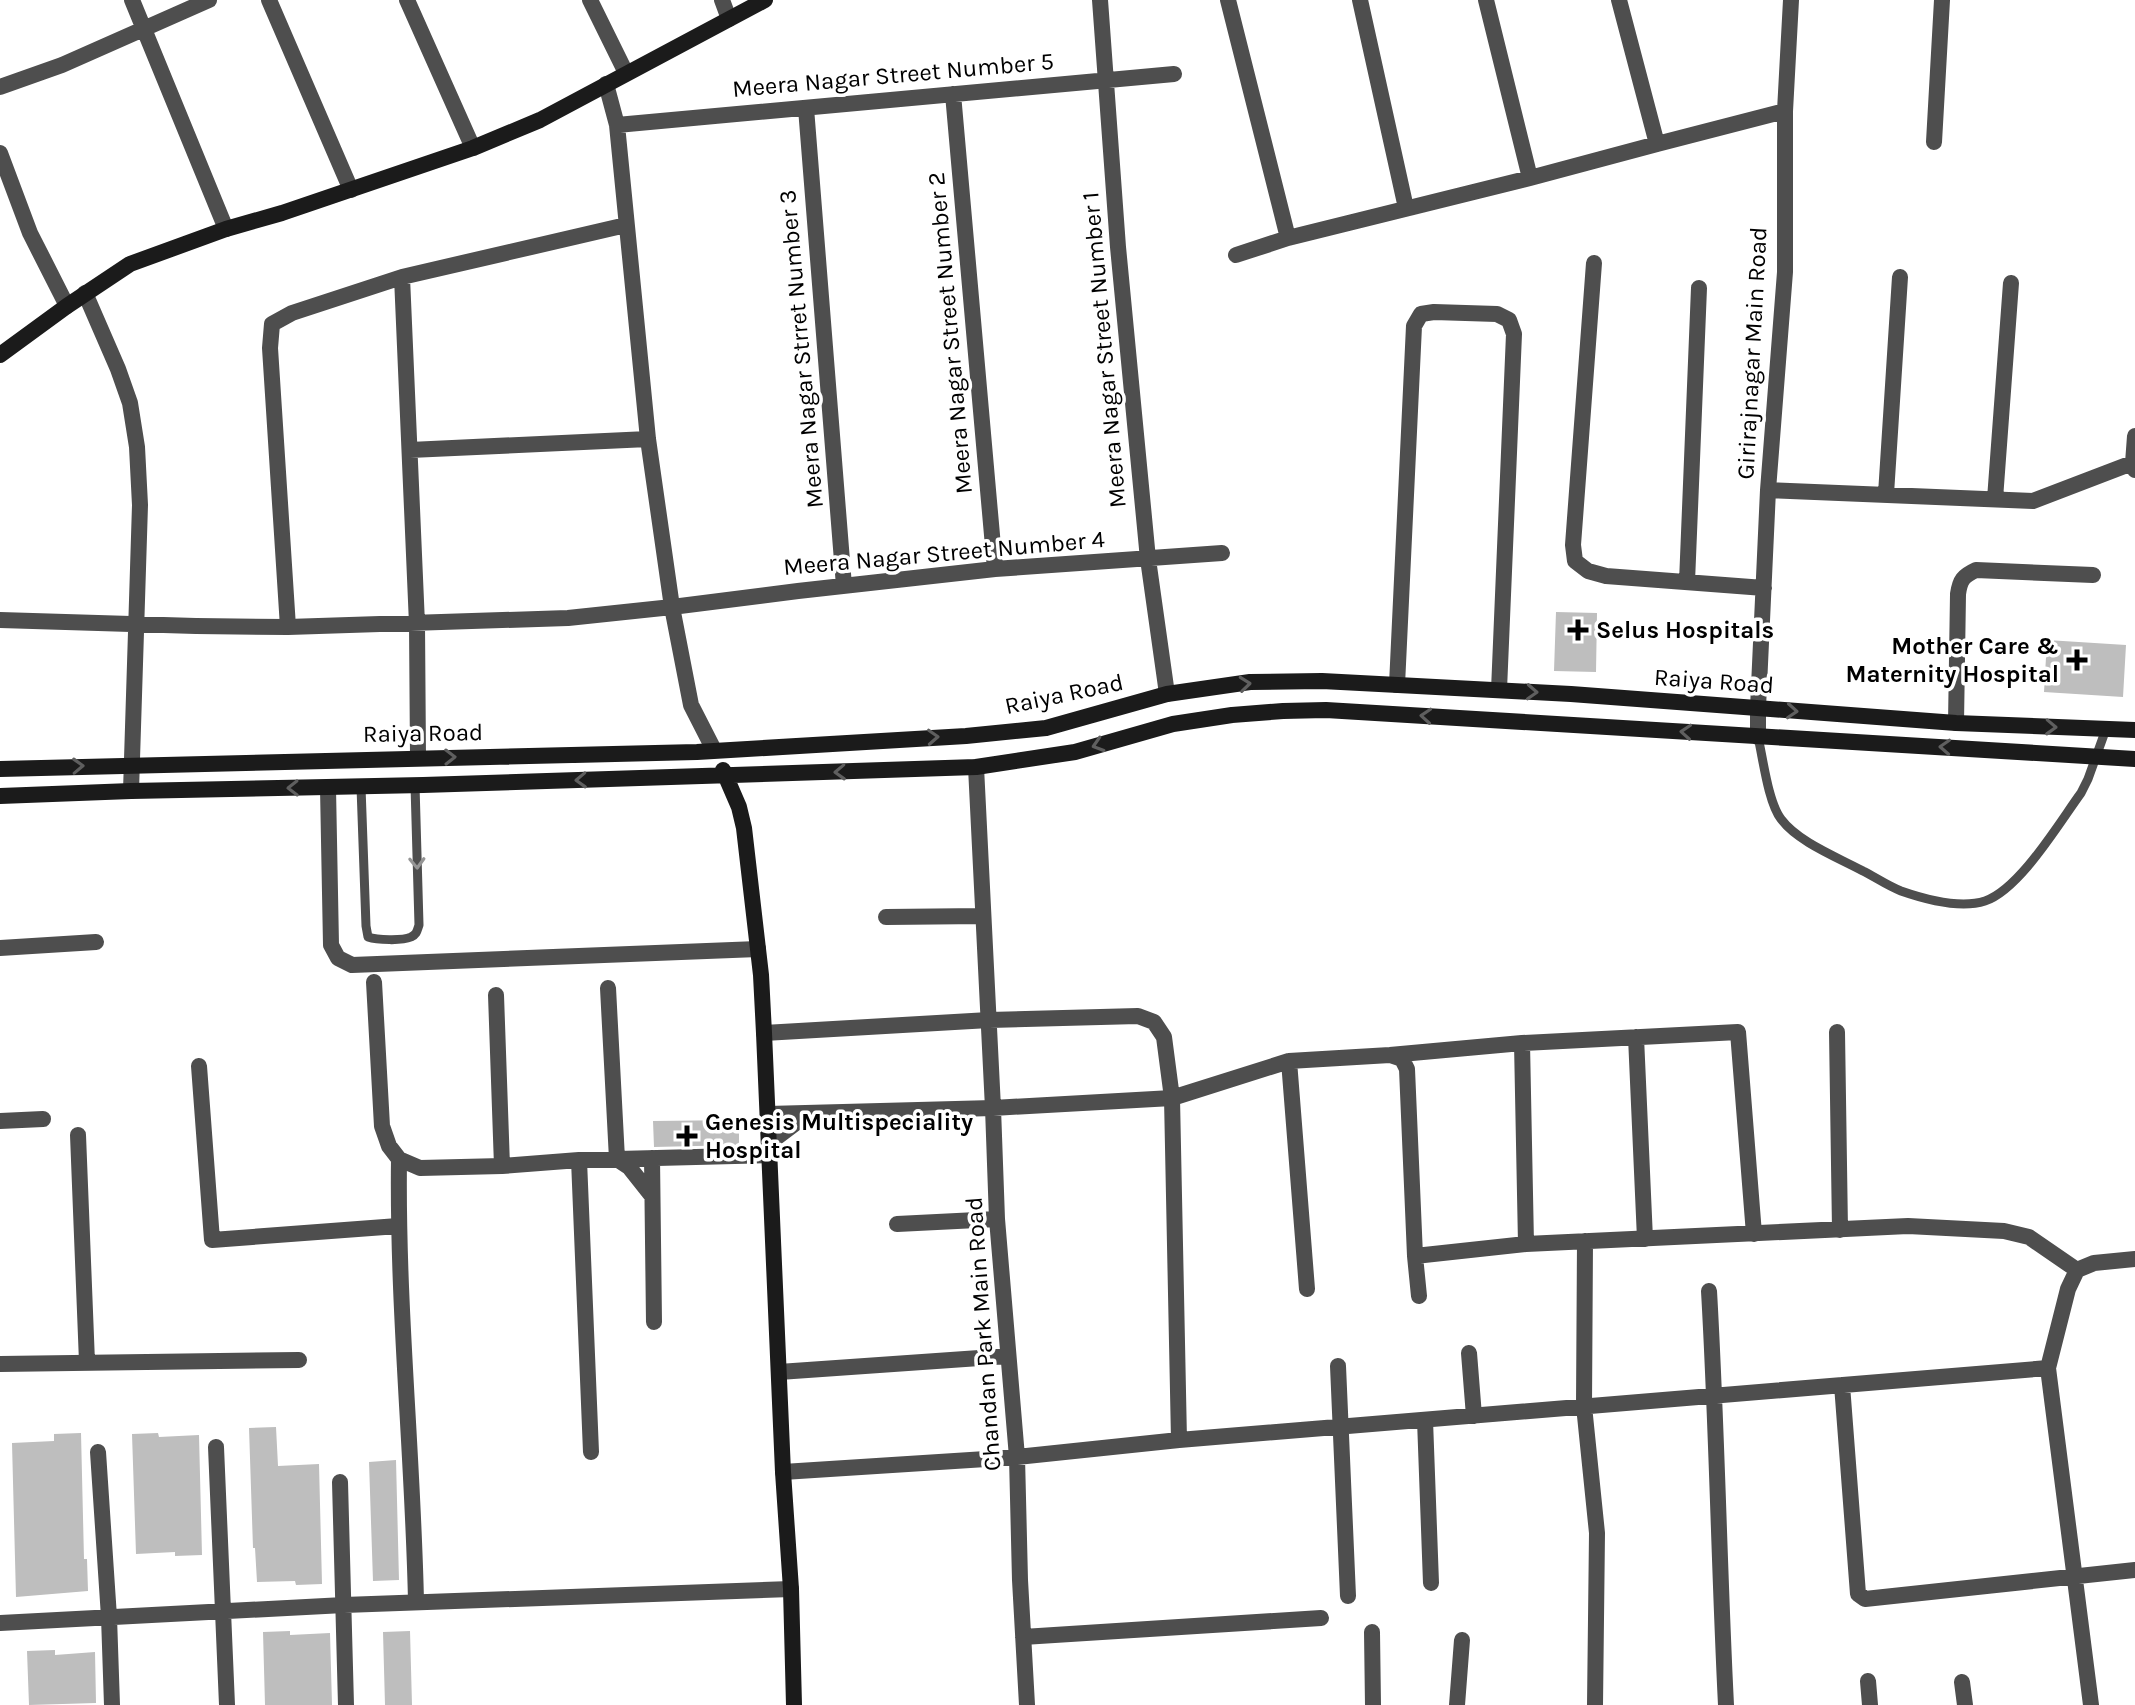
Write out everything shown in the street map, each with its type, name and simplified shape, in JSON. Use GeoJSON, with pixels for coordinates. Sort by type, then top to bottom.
{"type":"FeatureCollection","features":[{"type":"Feature","properties":{"kind":"street"},"geometry":{"type":"LineString","coordinates":[[132,0],[226,229]]}},
{"type":"Feature","properties":{"kind":"street"},"geometry":{"type":"LineString","coordinates":[[0,87],[62,65],[209,0]]}},
{"type":"Feature","properties":{"kind":"street"},"geometry":{"type":"LineString","coordinates":[[269,0],[351,190]]}},
{"type":"Feature","properties":{"kind":"street"},"geometry":{"type":"LineString","coordinates":[[407,0],[473,148]]}},
{"type":"Feature","properties":{"kind":"street"},"geometry":{"type":"LineString","coordinates":[[590,0],[626,73]]}},
{"type":"Feature","properties":{"kind":"street"},"geometry":{"type":"LineString","coordinates":[[722,0],[729,19]]}},
{"type":"Feature","properties":{"kind":"street"},"geometry":{"type":"LineString","coordinates":[[0,355],[130,264],[473,148],[540,120],[765,0]]}},
{"type":"Feature","properties":{"kind":"street","name":"Meera Nagar Street Number 1"},"geometry":{"type":"LineString","coordinates":[[1100,0],[1118,247],[1148,559],[1167,694]]}},
{"type":"Feature","properties":{"kind":"street"},"geometry":{"type":"LineString","coordinates":[[1228,0],[1288,238]]}},
{"type":"Feature","properties":{"kind":"street"},"geometry":{"type":"LineString","coordinates":[[1360,0],[1406,208]]}},
{"type":"Feature","properties":{"kind":"street"},"geometry":{"type":"LineString","coordinates":[[1486,0],[1530,178]]}},
{"type":"Feature","properties":{"kind":"street"},"geometry":{"type":"LineString","coordinates":[[1619,0],[1657,144]]}},
{"type":"Feature","properties":{"kind":"street","name":"Girirajnagar Main Road"},"geometry":{"type":"LineString","coordinates":[[1758,737],[1768,490],[1785,272],[1785,111],[1791,0]]}},
{"type":"Feature","properties":{"kind":"street"},"geometry":{"type":"LineString","coordinates":[[1934,142],[1942,0]]}},
{"type":"Feature","properties":{"kind":"street","name":"Meera Nagar Street Number 5"},"geometry":{"type":"LineString","coordinates":[[617,125],[1174,74]]}},
{"type":"Feature","properties":{"kind":"street"},"geometry":{"type":"LineString","coordinates":[[606,84],[617,125],[648,439],[672,607],[691,705],[727,776],[744,828],[764,1033],[794,1705]]}},
{"type":"Feature","properties":{"kind":"street","name":"Meera Nagar Street Number 2"},"geometry":{"type":"LineString","coordinates":[[953,94],[995,569]]}},
{"type":"Feature","properties":{"kind":"street","name":"Meera Nagar Strret Number 3"},"geometry":{"type":"LineString","coordinates":[[806,108],[844,586]]}},
{"type":"Feature","properties":{"kind":"street"},"geometry":{"type":"LineString","coordinates":[[1236,255],[1288,238],[1785,111]]}},
{"type":"Feature","properties":{"kind":"street"},"geometry":{"type":"LineString","coordinates":[[0,153],[30,233],[67,306]]}},
{"type":"Feature","properties":{"kind":"street"},"geometry":{"type":"LineString","coordinates":[[288,627],[270,348],[272,324],[292,313],[402,277],[626,225]]}},
{"type":"Feature","properties":{"kind":"street"},"geometry":{"type":"LineString","coordinates":[[1594,263],[1573,545],[1575,561],[1588,571],[1606,576],[1764,588]]}},
{"type":"Feature","properties":{"kind":"street"},"geometry":{"type":"LineString","coordinates":[[402,277],[417,624],[418,758]]}},
{"type":"Feature","properties":{"kind":"street"},"geometry":{"type":"LineString","coordinates":[[1886,494],[1900,277]]}},
{"type":"Feature","properties":{"kind":"street"},"geometry":{"type":"LineString","coordinates":[[1995,499],[2011,283]]}},
{"type":"Feature","properties":{"kind":"street"},"geometry":{"type":"LineString","coordinates":[[1687,582],[1699,288]]}},
{"type":"Feature","properties":{"kind":"street"},"geometry":{"type":"LineString","coordinates":[[85,293],[126,392],[137,447],[140,505],[131,791]]}},
{"type":"Feature","properties":{"kind":"street"},"geometry":{"type":"LineString","coordinates":[[1397,685],[1414,326],[1421,314],[1434,312],[1497,314],[1509,320],[1514,334],[1499,690]]}},
{"type":"Feature","properties":{"kind":"street"},"geometry":{"type":"LineString","coordinates":[[1768,490],[2033,501],[2134,465],[2135,436]]}},
{"type":"Feature","properties":{"kind":"street"},"geometry":{"type":"LineString","coordinates":[[410,450],[648,439]]}},
{"type":"Feature","properties":{"kind":"street","name":"Meera Nagar Street Number 4"},"geometry":{"type":"LineString","coordinates":[[0,620],[288,627],[568,618],[995,569],[1222,553]]}},
{"type":"Feature","properties":{"kind":"street"},"geometry":{"type":"LineString","coordinates":[[1956,723],[1958,594],[1965,575],[1976,570],[2093,575]]}},
{"type":"Feature","properties":{"kind":"street","name":"Raiya Road"},"geometry":{"type":"LineString","coordinates":[[0,769],[714,750],[966,736],[1046,728],[1167,694],[1250,682],[1322,681],[1499,690],[1956,723],[2135,730]]}},
{"type":"Feature","properties":{"kind":"street"},"geometry":{"type":"LineString","coordinates":[[1167,694],[1173,724]]}},
{"type":"Feature","properties":{"kind":"street"},"geometry":{"type":"LineString","coordinates":[[0,796],[976,767],[1075,752],[1173,724],[1232,715],[1326,710],[2135,759]]}},
{"type":"Feature","properties":{"kind":"street","name":"Chandan Park Main Road"},"geometry":{"type":"LineString","coordinates":[[976,767],[997,1219],[1017,1457],[1027,1705]]}},
{"type":"Feature","properties":{"kind":"street"},"geometry":{"type":"LineString","coordinates":[[328,788],[331,945],[338,958],[352,965],[758,949]]}},
{"type":"Feature","properties":{"kind":"street"},"geometry":{"type":"LineString","coordinates":[[886,917],[983,916]]}},
{"type":"Feature","properties":{"kind":"street"},"geometry":{"type":"LineString","coordinates":[[0,948],[96,942]]}},
{"type":"Feature","properties":{"kind":"street"},"geometry":{"type":"LineString","coordinates":[[374,982],[382,1126],[389,1146],[399,1159],[420,1168],[652,1158],[769,1149],[809,1113]]}},
{"type":"Feature","properties":{"kind":"street"},"geometry":{"type":"LineString","coordinates":[[608,988],[617,1159]]}},
{"type":"Feature","properties":{"kind":"street"},"geometry":{"type":"LineString","coordinates":[[496,995],[502,1166]]}},
{"type":"Feature","properties":{"kind":"street"},"geometry":{"type":"LineString","coordinates":[[764,1033],[989,1020],[1138,1016],[1154,1022],[1164,1037],[1172,1098],[1179,1440]]}},
{"type":"Feature","properties":{"kind":"street"},"geometry":{"type":"LineString","coordinates":[[768,1114],[993,1108],[1172,1098],[1289,1061],[1522,1043],[1738,1032],[1754,1234]]}},
{"type":"Feature","properties":{"kind":"street"},"geometry":{"type":"LineString","coordinates":[[1837,1032],[1840,1230]]}},
{"type":"Feature","properties":{"kind":"street"},"geometry":{"type":"LineString","coordinates":[[1636,1037],[1645,1239]]}},
{"type":"Feature","properties":{"kind":"street"},"geometry":{"type":"LineString","coordinates":[[1522,1043],[1526,1244]]}},
{"type":"Feature","properties":{"kind":"street"},"geometry":{"type":"LineString","coordinates":[[1390,1055],[1402,1059],[1407,1069],[1419,1296]]}},
{"type":"Feature","properties":{"kind":"street"},"geometry":{"type":"LineString","coordinates":[[1289,1061],[1307,1289]]}},
{"type":"Feature","properties":{"kind":"street"},"geometry":{"type":"LineString","coordinates":[[199,1066],[212,1240],[398,1226]]}},
{"type":"Feature","properties":{"kind":"street"},"geometry":{"type":"LineString","coordinates":[[0,1121],[43,1119]]}},
{"type":"Feature","properties":{"kind":"street"},"geometry":{"type":"LineString","coordinates":[[78,1135],[87,1362]]}},
{"type":"Feature","properties":{"kind":"street"},"geometry":{"type":"LineString","coordinates":[[652,1158],[654,1322]]}},
{"type":"Feature","properties":{"kind":"street"},"geometry":{"type":"LineString","coordinates":[[399,1159],[398,1226],[416,1602]]}},
{"type":"Feature","properties":{"kind":"street"},"geometry":{"type":"LineString","coordinates":[[617,1159],[629,1167],[652,1196]]}},
{"type":"Feature","properties":{"kind":"street"},"geometry":{"type":"LineString","coordinates":[[579,1160],[591,1452]]}},
{"type":"Feature","properties":{"kind":"street"},"geometry":{"type":"LineString","coordinates":[[897,1224],[997,1219]]}},
{"type":"Feature","properties":{"kind":"street"},"geometry":{"type":"LineString","coordinates":[[1415,1256],[1526,1244],[1908,1226],[2004,1231],[2029,1237],[2077,1270]]}},
{"type":"Feature","properties":{"kind":"street"},"geometry":{"type":"LineString","coordinates":[[1585,1241],[1584,1406],[1597,1533],[1595,1705]]}},
{"type":"Feature","properties":{"kind":"street"},"geometry":{"type":"LineString","coordinates":[[2091,1705],[2048,1368],[2068,1289],[2077,1270],[2094,1263],[2135,1259]]}},
{"type":"Feature","properties":{"kind":"street"},"geometry":{"type":"LineString","coordinates":[[1709,1291],[1726,1705]]}},
{"type":"Feature","properties":{"kind":"street"},"geometry":{"type":"LineString","coordinates":[[1469,1353],[1474,1416]]}},
{"type":"Feature","properties":{"kind":"street"},"geometry":{"type":"LineString","coordinates":[[779,1372],[1008,1356]]}},
{"type":"Feature","properties":{"kind":"street"},"geometry":{"type":"LineString","coordinates":[[0,1364],[299,1360]]}},
{"type":"Feature","properties":{"kind":"street"},"geometry":{"type":"LineString","coordinates":[[1338,1366],[1348,1596]]}},
{"type":"Feature","properties":{"kind":"street"},"geometry":{"type":"LineString","coordinates":[[783,1472],[1017,1457],[1179,1440],[2048,1368]]}},
{"type":"Feature","properties":{"kind":"street"},"geometry":{"type":"LineString","coordinates":[[1842,1385],[1858,1594],[1865,1599],[2135,1570]]}},
{"type":"Feature","properties":{"kind":"street"},"geometry":{"type":"LineString","coordinates":[[1425,1420],[1431,1583]]}},
{"type":"Feature","properties":{"kind":"street"},"geometry":{"type":"LineString","coordinates":[[216,1447],[227,1705]]}},
{"type":"Feature","properties":{"kind":"street"},"geometry":{"type":"LineString","coordinates":[[98,1452],[112,1705]]}},
{"type":"Feature","properties":{"kind":"street"},"geometry":{"type":"LineString","coordinates":[[340,1482],[346,1705]]}},
{"type":"Feature","properties":{"kind":"street"},"geometry":{"type":"LineString","coordinates":[[0,1623],[344,1605],[791,1589]]}},
{"type":"Feature","properties":{"kind":"street"},"geometry":{"type":"LineString","coordinates":[[1023,1637],[1321,1618]]}},
{"type":"Feature","properties":{"kind":"street"},"geometry":{"type":"LineString","coordinates":[[1372,1632],[1373,1705]]}},
{"type":"Feature","properties":{"kind":"street"},"geometry":{"type":"LineString","coordinates":[[1457,1705],[1462,1640]]}},
{"type":"Feature","properties":{"kind":"street"},"geometry":{"type":"LineString","coordinates":[[1868,1681],[1870,1705]]}},
{"type":"Feature","properties":{"kind":"street"},"geometry":{"type":"LineString","coordinates":[[1962,1682],[1965,1705]]}},
{"type":"Feature","properties":{"kind":"lane"},"geometry":{"type":"LineString","coordinates":[[1758,737],[1774,808],[1781,820],[1797,835],[1900,890],[1962,904],[1984,902],[2019,878],[2081,793],[2106,729]]}},
{"type":"Feature","properties":{"kind":"lane"},"geometry":{"type":"LineString","coordinates":[[361,787],[366,926],[368,937],[377,940],[410,938],[419,925],[415,785]]}},
{"type":"Feature","properties":{"kind":"building"},"geometry":{"type":"Polygon","coordinates":[[[1556,612],[1597,613],[1596,672],[1554,671],[1556,612]]]}},
{"type":"Feature","properties":{"kind":"building"},"geometry":{"type":"Polygon","coordinates":[[[2047,640],[2126,645],[2123,697],[2044,692],[2047,640]]]}},
{"type":"Feature","properties":{"kind":"building"},"geometry":{"type":"Polygon","coordinates":[[[739,1120],[739,1145],[654,1147],[653,1121],[739,1120]]]}},
{"type":"Feature","properties":{"kind":"building"},"geometry":{"type":"Polygon","coordinates":[[[276,1427],[278,1466],[319,1464],[322,1584],[257,1582],[249,1428],[276,1427]]]}},
{"type":"Feature","properties":{"kind":"building"},"geometry":{"type":"Polygon","coordinates":[[[81,1433],[84,1559],[87,1559],[88,1591],[16,1597],[12,1443],[54,1441],[54,1434],[81,1433]]]}},
{"type":"Feature","properties":{"kind":"building"},"geometry":{"type":"Polygon","coordinates":[[[158,1433],[159,1437],[199,1435],[202,1555],[175,1556],[175,1552],[136,1554],[132,1434],[158,1433]]]}},
{"type":"Feature","properties":{"kind":"building"},"geometry":{"type":"Polygon","coordinates":[[[396,1460],[399,1580],[373,1581],[369,1462],[396,1460]]]}},
{"type":"Feature","properties":{"kind":"building"},"geometry":{"type":"Polygon","coordinates":[[[290,1631],[290,1635],[330,1633],[332,1705],[265,1705],[263,1632],[290,1631]]]}},
{"type":"Feature","properties":{"kind":"building"},"geometry":{"type":"Polygon","coordinates":[[[410,1631],[412,1705],[385,1705],[383,1632],[410,1631]]]}},
{"type":"Feature","properties":{"kind":"building"},"geometry":{"type":"Polygon","coordinates":[[[55,1650],[55,1655],[95,1652],[96,1703],[29,1705],[27,1651],[55,1650]]]}},
{"type":"Feature","properties":{"kind":"place","name":"Selus Hospitals"},"geometry":{"type":"Point","coordinates":[1578,630]}},
{"type":"Feature","properties":{"kind":"place","name":"Mother Care & Maternity Hospital"},"geometry":{"type":"Point","coordinates":[2077,660]}},
{"type":"Feature","properties":{"kind":"place","name":"Genesis Multispeciality Hospital"},"geometry":{"type":"Point","coordinates":[687,1136]}}]}
